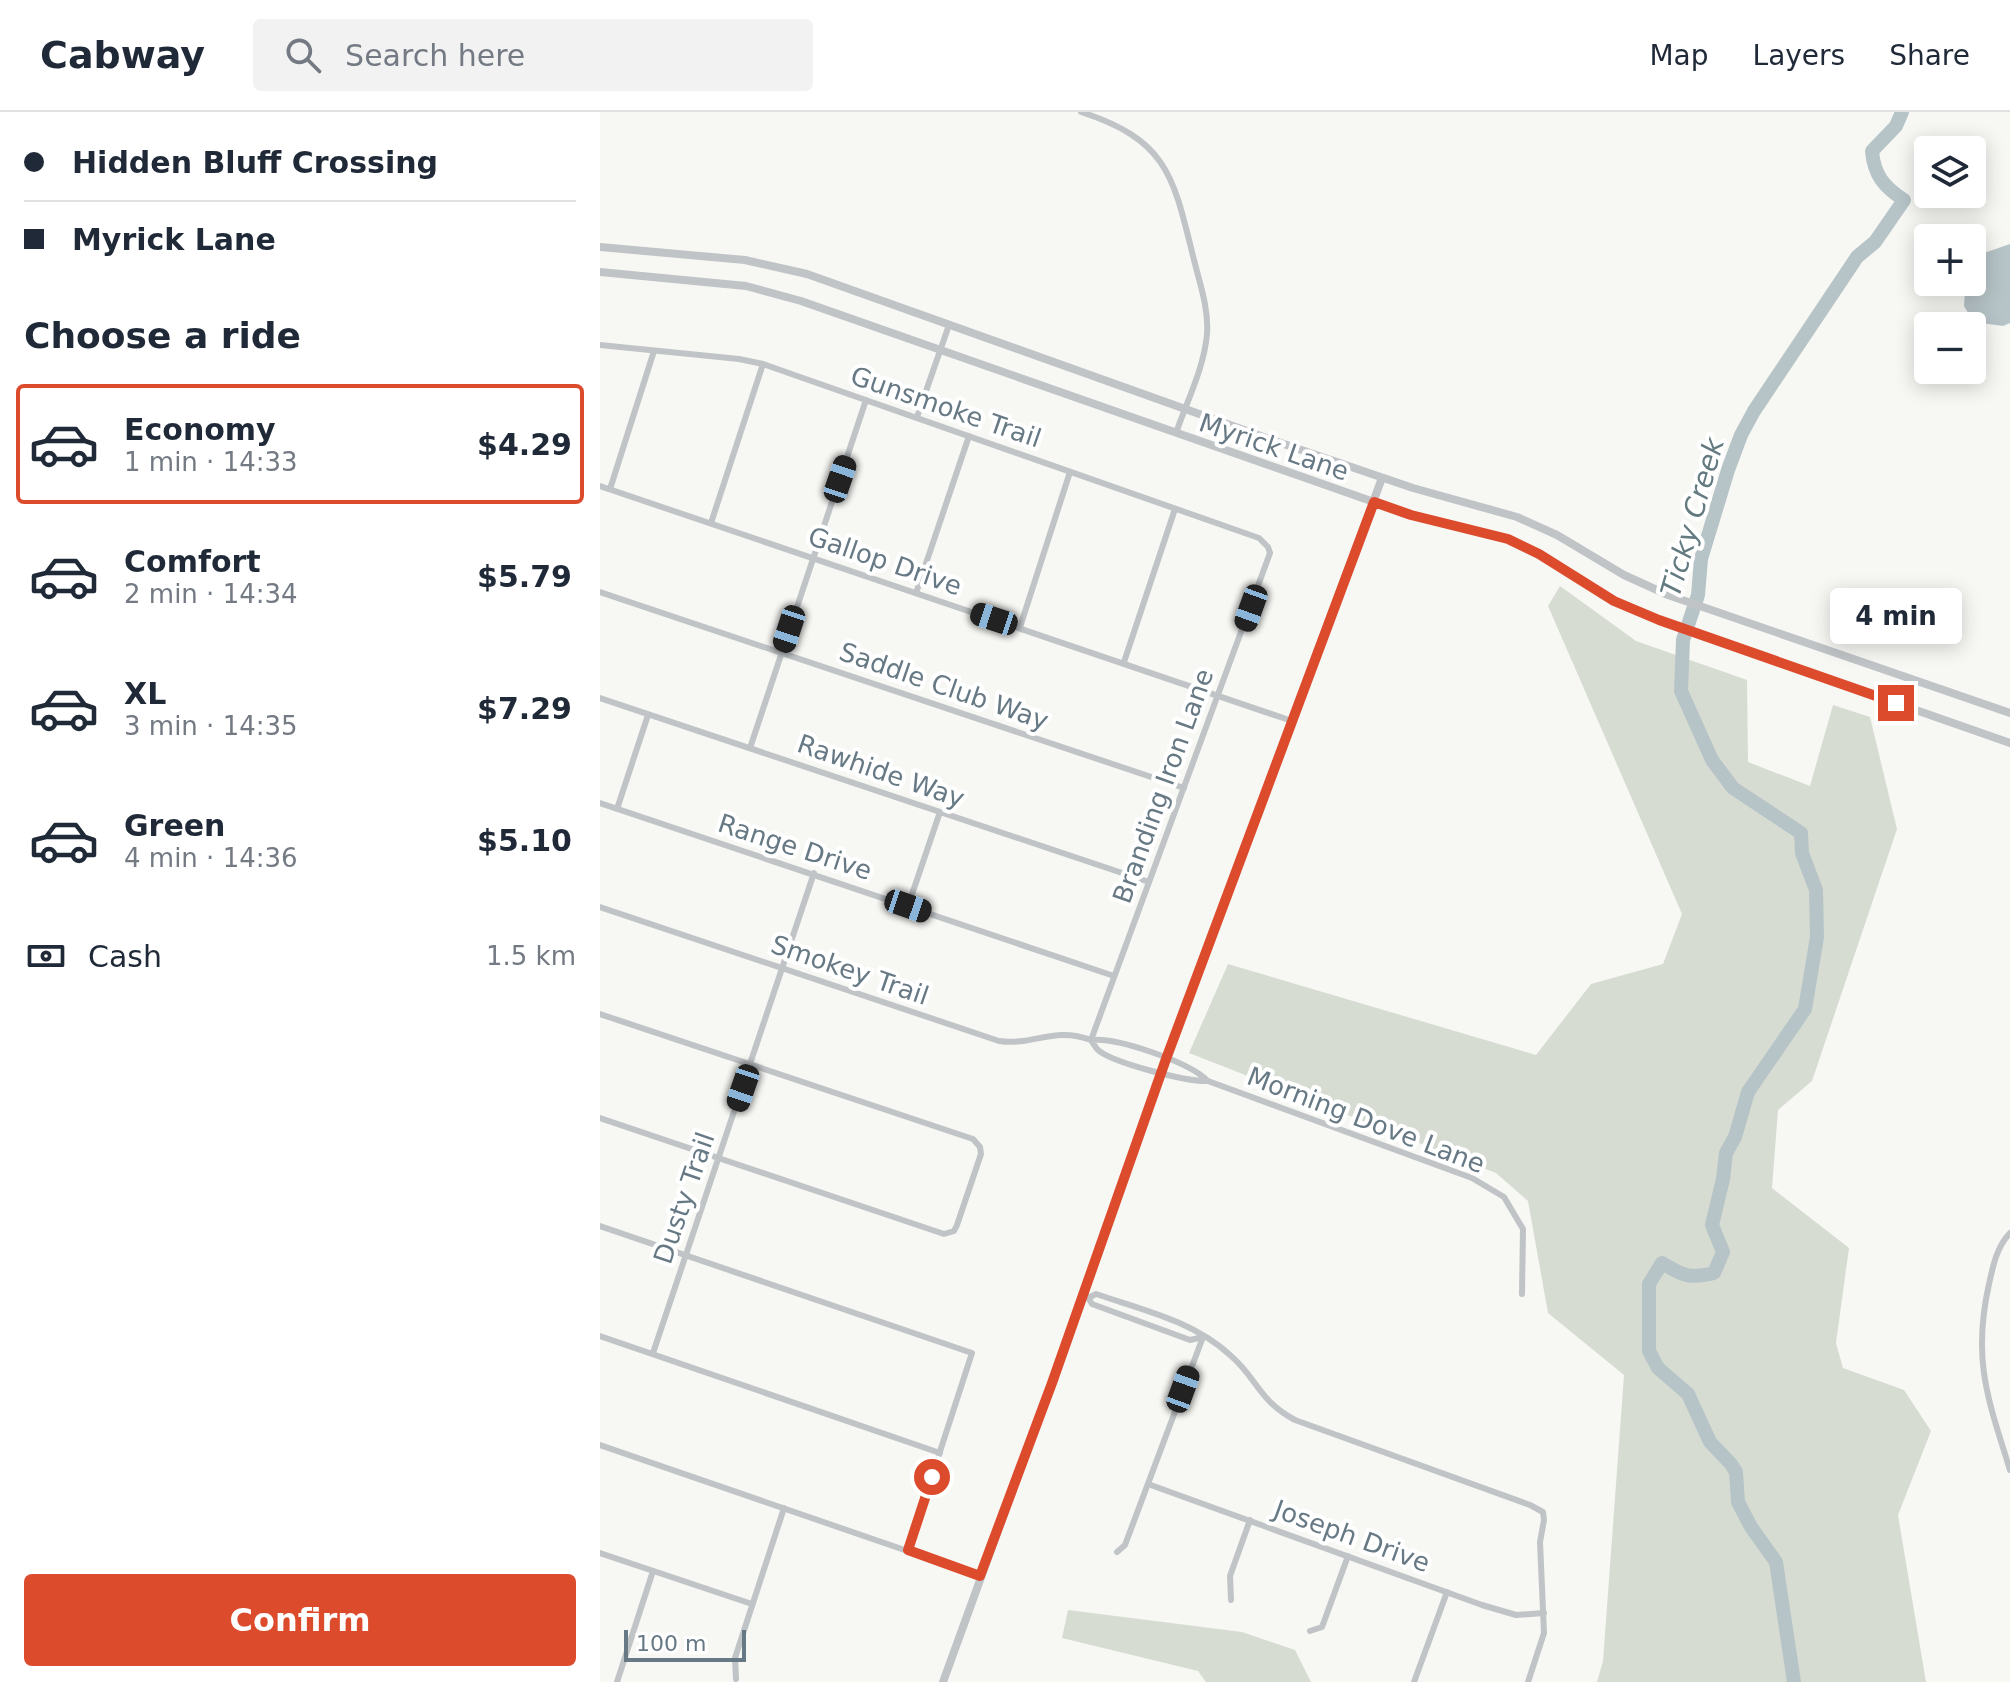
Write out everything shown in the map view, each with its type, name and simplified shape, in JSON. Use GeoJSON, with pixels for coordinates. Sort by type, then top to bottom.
{"type":"FeatureCollection","features":[{"type":"Feature","properties":{"kind":"street"},"geometry":{"type":"LineString","coordinates":[[1081,112],[1117,124],[1140,139],[1160,161],[1175,186],[1207,320],[1203,354],[1176,434]]}},
{"type":"Feature","properties":{"kind":"street","name":"Myrick Lane"},"geometry":{"type":"LineString","coordinates":[[600,247],[745,260],[785,268],[1382,478],[1517,517],[1557,535],[1624,575],[1668,595],[2010,713]]}},
{"type":"Feature","properties":{"kind":"street","name":"Myrick Lane"},"geometry":{"type":"LineString","coordinates":[[600,272],[759,288],[1411,515],[1508,539],[1539,554],[1614,601],[1659,620],[2010,743]]}},
{"type":"Feature","properties":{"kind":"street"},"geometry":{"type":"LineString","coordinates":[[917,417],[949,325]]}},
{"type":"Feature","properties":{"kind":"street","name":"Gunsmoke Trail"},"geometry":{"type":"LineString","coordinates":[[600,345],[763,364],[1259,538],[1268,547]]}},
{"type":"Feature","properties":{"kind":"street"},"geometry":{"type":"LineString","coordinates":[[610,489],[654,351]]}},
{"type":"Feature","properties":{"kind":"street"},"geometry":{"type":"LineString","coordinates":[[711,523],[763,364]]}},
{"type":"Feature","properties":{"kind":"street"},"geometry":{"type":"LineString","coordinates":[[750,748],[866,400]]}},
{"type":"Feature","properties":{"kind":"street"},"geometry":{"type":"LineString","coordinates":[[916,593],[969,436]]}},
{"type":"Feature","properties":{"kind":"street"},"geometry":{"type":"LineString","coordinates":[[1020,627],[1070,472]]}},
{"type":"Feature","properties":{"kind":"street"},"geometry":{"type":"LineString","coordinates":[[943,1682],[1087,1296],[1160,1074],[1382,478]]}},
{"type":"Feature","properties":{"kind":"street","name":"Gallop Drive"},"geometry":{"type":"LineString","coordinates":[[600,486],[1292,721]]}},
{"type":"Feature","properties":{"kind":"street"},"geometry":{"type":"LineString","coordinates":[[1124,662],[1175,509]]}},
{"type":"Feature","properties":{"kind":"street","name":"Branding Iron Lane"},"geometry":{"type":"LineString","coordinates":[[1091,1040],[1270,558],[1268,547]]}},
{"type":"Feature","properties":{"kind":"street","name":"Saddle Club Way"},"geometry":{"type":"LineString","coordinates":[[600,592],[1184,788]]}},
{"type":"Feature","properties":{"kind":"street","name":"Rawhide Way"},"geometry":{"type":"LineString","coordinates":[[600,698],[1149,882]]}},
{"type":"Feature","properties":{"kind":"street"},"geometry":{"type":"LineString","coordinates":[[617,809],[648,715]]}},
{"type":"Feature","properties":{"kind":"street","name":"Range Drive"},"geometry":{"type":"LineString","coordinates":[[600,803],[1114,976]]}},
{"type":"Feature","properties":{"kind":"street"},"geometry":{"type":"LineString","coordinates":[[908,906],[940,812]]}},
{"type":"Feature","properties":{"kind":"street","name":"Dusty Trail"},"geometry":{"type":"LineString","coordinates":[[653,1353],[814,873]]}},
{"type":"Feature","properties":{"kind":"street","name":"Smokey Trail"},"geometry":{"type":"LineString","coordinates":[[600,907],[999,1041],[1024,1041],[1060,1033],[1091,1040],[1107,1038],[1166,1059]]}},
{"type":"Feature","properties":{"kind":"street"},"geometry":{"type":"LineString","coordinates":[[600,1014],[973,1139],[980,1147],[979,1159],[957,1225],[949,1234],[937,1233],[600,1118]]}},
{"type":"Feature","properties":{"kind":"street","name":"Smokey Trail"},"geometry":{"type":"LineString","coordinates":[[1091,1040],[1099,1051],[1160,1074]]}},
{"type":"Feature","properties":{"kind":"street","name":"Morning Dove Lane"},"geometry":{"type":"LineString","coordinates":[[1166,1059],[1196,1070],[1208,1081],[1472,1178],[1504,1197],[1523,1229],[1522,1294]]}},
{"type":"Feature","properties":{"kind":"street","name":"Morning Dove Lane"},"geometry":{"type":"LineString","coordinates":[[1160,1074],[1192,1082],[1208,1081]]}},
{"type":"Feature","properties":{"kind":"street"},"geometry":{"type":"LineString","coordinates":[[600,1226],[972,1353],[908,1550]]}},
{"type":"Feature","properties":{"kind":"street"},"geometry":{"type":"LineString","coordinates":[[2010,1233],[1994,1260],[1980,1334],[1987,1396],[2010,1470]]}},
{"type":"Feature","properties":{"kind":"street"},"geometry":{"type":"LineString","coordinates":[[1087,1296],[1096,1294],[1191,1326],[1231,1355],[1271,1406],[1295,1420],[1543,1512],[1540,1542],[1544,1613],[1542,1642],[1528,1682]]}},
{"type":"Feature","properties":{"kind":"street"},"geometry":{"type":"LineString","coordinates":[[1087,1296],[1092,1304],[1190,1340],[1203,1337]]}},
{"type":"Feature","properties":{"kind":"street"},"geometry":{"type":"LineString","coordinates":[[600,1336],[940,1453]]}},
{"type":"Feature","properties":{"kind":"street"},"geometry":{"type":"LineString","coordinates":[[1117,1552],[1125,1545],[1203,1337]]}},
{"type":"Feature","properties":{"kind":"street"},"geometry":{"type":"LineString","coordinates":[[600,1445],[980,1576]]}},
{"type":"Feature","properties":{"kind":"street","name":"Joseph Drive"},"geometry":{"type":"LineString","coordinates":[[1148,1484],[1516,1615],[1544,1613]]}},
{"type":"Feature","properties":{"kind":"street"},"geometry":{"type":"LineString","coordinates":[[736,1679],[735,1658],[784,1508]]}},
{"type":"Feature","properties":{"kind":"street"},"geometry":{"type":"LineString","coordinates":[[1231,1600],[1230,1576],[1250,1520]]}},
{"type":"Feature","properties":{"kind":"street"},"geometry":{"type":"LineString","coordinates":[[600,1553],[752,1604]]}},
{"type":"Feature","properties":{"kind":"street"},"geometry":{"type":"LineString","coordinates":[[1310,1631],[1322,1627],[1348,1556]]}},
{"type":"Feature","properties":{"kind":"street"},"geometry":{"type":"LineString","coordinates":[[617,1682],[653,1571]]}},
{"type":"Feature","properties":{"kind":"street"},"geometry":{"type":"LineString","coordinates":[[1414,1682],[1447,1592]]}},
{"type":"Feature","properties":{"kind":"shaded area"},"geometry":{"type":"Polygon","coordinates":[[[2010,244],[2010,323],[2003,326],[1986,324],[1986,312],[1968,312],[1964,306],[1965,296],[1986,296],[1986,252],[2010,244]]]}},
{"type":"Feature","properties":{"kind":"shaded area"},"geometry":{"type":"Polygon","coordinates":[[[1560,586],[1636,641],[1747,680],[1748,762],[1810,786],[1833,705],[1870,717],[1897,829],[1812,1081],[1778,1110],[1772,1188],[1849,1248],[1836,1343],[1843,1368],[1904,1390],[1931,1431],[1898,1515],[1926,1682],[1597,1682],[1603,1661],[1624,1375],[1548,1313],[1528,1201],[1496,1173],[1189,1053],[1228,964],[1536,1055],[1591,984],[1663,964],[1682,914],[1548,606],[1560,586]]]}},
{"type":"Feature","properties":{"kind":"shaded area"},"geometry":{"type":"Polygon","coordinates":[[[1068,1610],[1242,1632],[1295,1650],[1311,1682],[1206,1682],[1198,1671],[1062,1638],[1068,1610]]]}},
{"type":"Feature","properties":{"kind":"waterway","name":"Ticky Creek"},"geometry":{"type":"LineString","coordinates":[[1794,1682],[1776,1562],[1738,1502],[1736,1472],[1710,1442],[1688,1394],[1658,1368],[1649,1351],[1649,1284],[1662,1263],[1687,1275],[1706,1275],[1714,1273],[1723,1252],[1712,1225],[1726,1153],[1735,1137],[1748,1092],[1805,1009],[1817,937],[1816,890],[1802,853],[1801,833],[1733,788],[1712,760],[1681,691],[1683,640],[1698,595],[1701,559],[1741,435],[1857,257],[1875,242],[1904,200],[1881,180],[1872,151],[1896,126],[1902,112]]}},
{"type":"Feature","properties":{"kind":"route"},"geometry":{"type":"LineString","coordinates":[[932,1477],[908,1550],[980,1576],[1052,1383],[1166,1059],[1374,502],[1411,515],[1508,539],[1539,554],[1614,601],[1659,620],[1896,703]]}}]}
